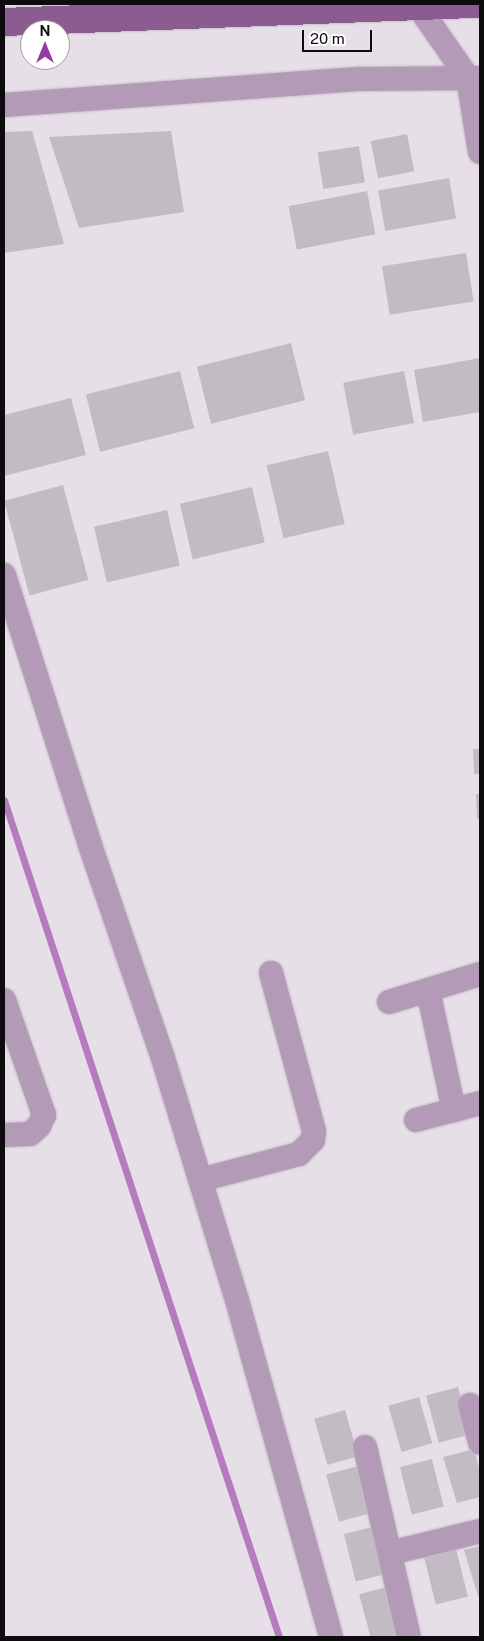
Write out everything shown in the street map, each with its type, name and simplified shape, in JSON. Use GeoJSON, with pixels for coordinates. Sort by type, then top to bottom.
{"type":"FeatureCollection","features":[{"type":"Feature","properties":{"kind":"main road"},"geometry":{"type":"LineString","coordinates":[[4,22],[480,4]]}},
{"type":"Feature","properties":{"kind":"street"},"geometry":{"type":"LineString","coordinates":[[418,6],[474,78],[480,152]]}},
{"type":"Feature","properties":{"kind":"street"},"geometry":{"type":"LineString","coordinates":[[4,105],[361,79],[474,78]]}},
{"type":"Feature","properties":{"kind":"street"},"geometry":{"type":"LineString","coordinates":[[4,575],[90,845],[162,1055],[200,1180],[331,1637]]}},
{"type":"Feature","properties":{"kind":"street"},"geometry":{"type":"LineString","coordinates":[[200,1180],[299,1154],[313,1140],[314,1131],[271,974]]}},
{"type":"Feature","properties":{"kind":"street"},"geometry":{"type":"LineString","coordinates":[[389,1002],[480,974]]}},
{"type":"Feature","properties":{"kind":"street"},"geometry":{"type":"LineString","coordinates":[[428,990],[454,1110]]}},
{"type":"Feature","properties":{"kind":"street"},"geometry":{"type":"LineString","coordinates":[[4,1000],[44,1115],[39,1126],[30,1134],[4,1135]]}},
{"type":"Feature","properties":{"kind":"street"},"geometry":{"type":"LineString","coordinates":[[416,1120],[480,1103]]}},
{"type":"Feature","properties":{"kind":"street"},"geometry":{"type":"LineString","coordinates":[[470,1405],[480,1443]]}},
{"type":"Feature","properties":{"kind":"street"},"geometry":{"type":"LineString","coordinates":[[365,1447],[409,1637]]}},
{"type":"Feature","properties":{"kind":"street"},"geometry":{"type":"LineString","coordinates":[[390,1553],[480,1531]]}},
{"type":"Feature","properties":{"kind":"building"},"geometry":{"type":"Polygon","coordinates":[[[32,131],[64,244],[4,253],[4,132],[32,131]]]}},
{"type":"Feature","properties":{"kind":"building"},"geometry":{"type":"Polygon","coordinates":[[[171,131],[184,212],[79,228],[49,137],[171,131]]]}},
{"type":"Feature","properties":{"kind":"building"},"geometry":{"type":"Polygon","coordinates":[[[407,134],[414,171],[378,178],[371,141],[407,134]]]}},
{"type":"Feature","properties":{"kind":"building"},"geometry":{"type":"Polygon","coordinates":[[[359,146],[365,183],[323,189],[318,153],[359,146]]]}},
{"type":"Feature","properties":{"kind":"building"},"geometry":{"type":"Polygon","coordinates":[[[449,178],[456,218],[385,231],[378,191],[449,178]]]}},
{"type":"Feature","properties":{"kind":"building"},"geometry":{"type":"Polygon","coordinates":[[[367,191],[375,234],[297,249],[288,206],[367,191]]]}},
{"type":"Feature","properties":{"kind":"building"},"geometry":{"type":"Polygon","coordinates":[[[466,253],[474,301],[390,315],[382,266],[466,253]]]}},
{"type":"Feature","properties":{"kind":"building"},"geometry":{"type":"Polygon","coordinates":[[[291,343],[305,400],[211,424],[197,366],[291,343]]]}},
{"type":"Feature","properties":{"kind":"building"},"geometry":{"type":"Polygon","coordinates":[[[480,358],[480,412],[423,422],[414,370],[480,358]]]}},
{"type":"Feature","properties":{"kind":"building"},"geometry":{"type":"Polygon","coordinates":[[[180,371],[194,428],[100,452],[86,394],[180,371]]]}},
{"type":"Feature","properties":{"kind":"building"},"geometry":{"type":"Polygon","coordinates":[[[404,371],[414,423],[353,435],[343,383],[404,371]]]}},
{"type":"Feature","properties":{"kind":"building"},"geometry":{"type":"Polygon","coordinates":[[[71,398],[86,455],[4,476],[4,415],[71,398]]]}},
{"type":"Feature","properties":{"kind":"building"},"geometry":{"type":"Polygon","coordinates":[[[328,451],[345,524],[283,538],[267,465],[328,451]]]}},
{"type":"Feature","properties":{"kind":"building"},"geometry":{"type":"Polygon","coordinates":[[[63,485],[88,580],[29,595],[4,501],[63,485]]]}},
{"type":"Feature","properties":{"kind":"building"},"geometry":{"type":"Polygon","coordinates":[[[252,487],[265,543],[193,559],[180,504],[252,487]]]}},
{"type":"Feature","properties":{"kind":"building"},"geometry":{"type":"Polygon","coordinates":[[[167,510],[180,566],[107,582],[94,527],[167,510]]]}},
{"type":"Feature","properties":{"kind":"building"},"geometry":{"type":"Polygon","coordinates":[[[473,749],[480,749],[480,774],[474,774],[473,749]]]}},
{"type":"Feature","properties":{"kind":"building"},"geometry":{"type":"Polygon","coordinates":[[[476,794],[480,794],[480,819],[477,819],[476,794]]]}},
{"type":"Feature","properties":{"kind":"building"},"geometry":{"type":"Polygon","coordinates":[[[458,1387],[471,1434],[439,1443],[426,1396],[458,1387]]]}},
{"type":"Feature","properties":{"kind":"building"},"geometry":{"type":"Polygon","coordinates":[[[419,1397],[432,1443],[401,1452],[388,1406],[419,1397]]]}},
{"type":"Feature","properties":{"kind":"building"},"geometry":{"type":"Polygon","coordinates":[[[345,1410],[358,1456],[327,1465],[314,1419],[345,1410]]]}},
{"type":"Feature","properties":{"kind":"building"},"geometry":{"type":"Polygon","coordinates":[[[474,1449],[480,1472],[480,1497],[457,1503],[443,1457],[474,1449]]]}},
{"type":"Feature","properties":{"kind":"building"},"geometry":{"type":"Polygon","coordinates":[[[432,1459],[444,1507],[412,1515],[400,1467],[432,1459]]]}},
{"type":"Feature","properties":{"kind":"building"},"geometry":{"type":"Polygon","coordinates":[[[358,1466],[371,1513],[339,1522],[326,1475],[358,1466]]]}},
{"type":"Feature","properties":{"kind":"building"},"geometry":{"type":"Polygon","coordinates":[[[376,1526],[388,1574],[356,1582],[344,1534],[376,1526]]]}},
{"type":"Feature","properties":{"kind":"building"},"geometry":{"type":"Polygon","coordinates":[[[480,1546],[480,1595],[478,1596],[464,1550],[480,1546]]]}},
{"type":"Feature","properties":{"kind":"building"},"geometry":{"type":"Polygon","coordinates":[[[456,1549],[468,1597],[436,1605],[424,1557],[456,1549]]]}},
{"type":"Feature","properties":{"kind":"building"},"geometry":{"type":"Polygon","coordinates":[[[390,1586],[403,1633],[389,1637],[371,1637],[359,1594],[390,1586]]]}},
{"type":"Feature","properties":{"kind":"waterway"},"geometry":{"type":"LineString","coordinates":[[4,800],[279,1637]]}}]}
